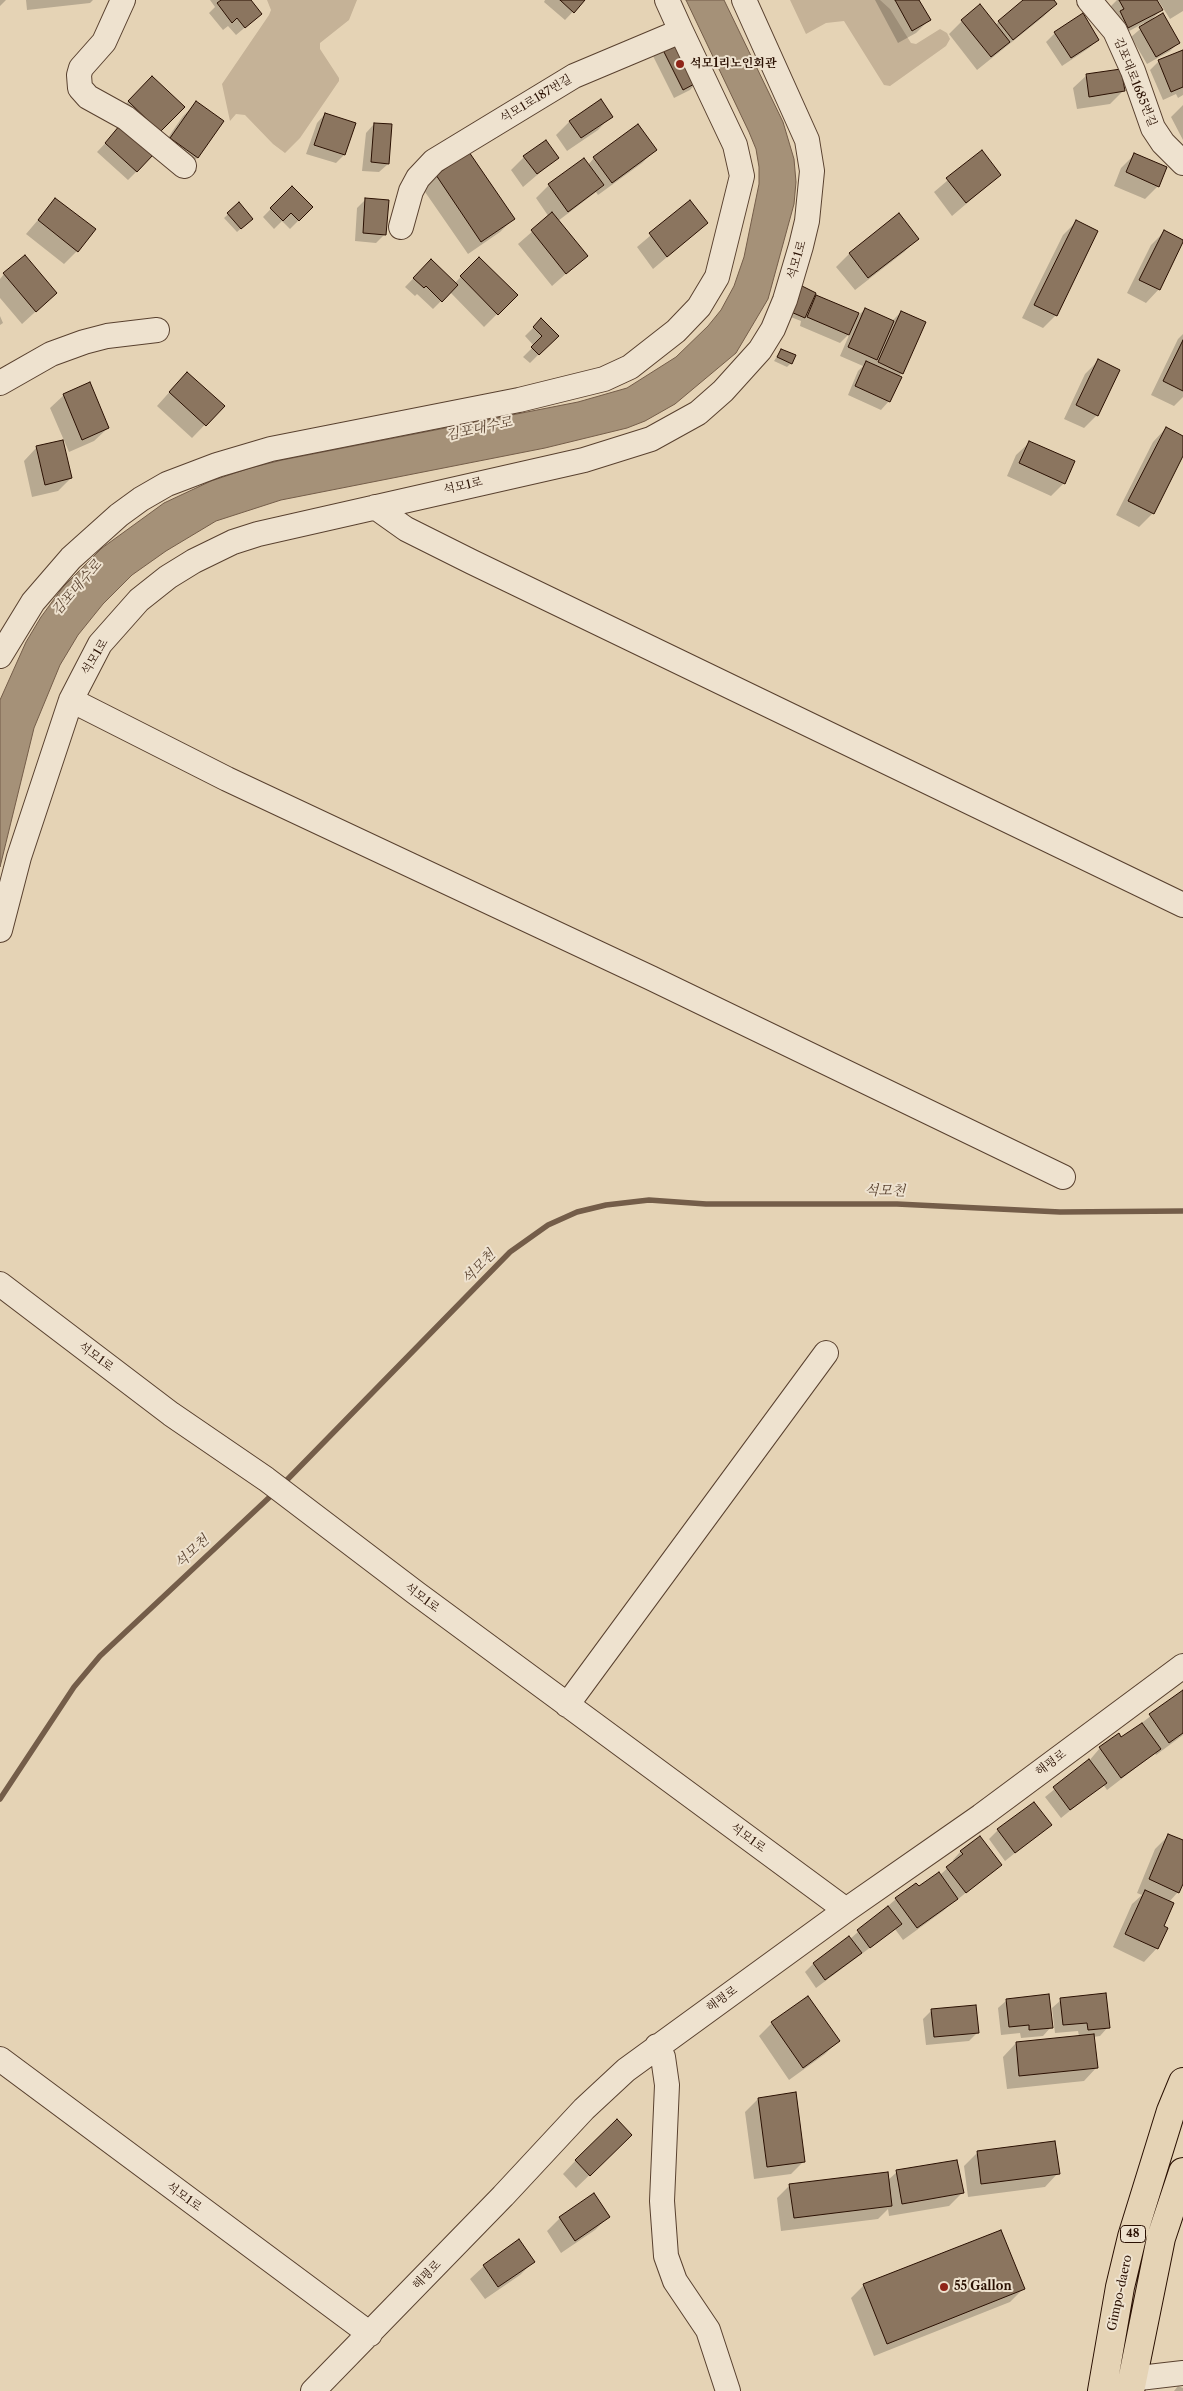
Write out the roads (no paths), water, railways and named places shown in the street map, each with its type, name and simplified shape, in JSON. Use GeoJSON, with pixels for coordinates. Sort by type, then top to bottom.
{"type":"FeatureCollection","features":[{"type":"Feature","properties":{"kind":"main road","name":"Gimpo-daero"},"geometry":{"type":"LineString","coordinates":[[1102,2391],[1120,2287],[1132,2237],[1171,2111],[1183,2082]]}},
{"type":"Feature","properties":{"kind":"main road","name":"48"},"geometry":{"type":"LineString","coordinates":[[1130,2385],[1161,2238],[1183,2172]]}},
{"type":"Feature","properties":{"kind":"lane"},"geometry":{"type":"LineString","coordinates":[[123,0],[104,42],[81,68],[78,75],[80,88],[88,97],[126,118],[184,166]]}},
{"type":"Feature","properties":{"kind":"lane"},"geometry":{"type":"LineString","coordinates":[[0,656],[33,602],[71,558],[119,515],[141,499],[168,484],[217,465],[271,449],[520,400],[604,379],[630,368],[676,331],[699,307],[717,277],[742,176],[735,145],[667,0]]}},
{"type":"Feature","properties":{"kind":"lane","name":"석모1로"},"geometry":{"type":"LineString","coordinates":[[0,930],[19,857],[71,700],[100,644],[139,600],[168,577],[194,561],[258,534],[584,460],[651,440],[698,413],[723,391],[760,350],[773,329],[796,264],[807,221],[812,171],[807,140],[744,0]]}},
{"type":"Feature","properties":{"kind":"lane","name":"김포대로1685번길"},"geometry":{"type":"LineString","coordinates":[[1089,0],[1118,38],[1133,71],[1153,128],[1163,143],[1183,164]]}},
{"type":"Feature","properties":{"kind":"lane","name":"석모1로187번길"},"geometry":{"type":"LineString","coordinates":[[401,227],[411,191],[418,178],[434,161],[574,76],[681,31]]}},
{"type":"Feature","properties":{"kind":"lane"},"geometry":{"type":"LineString","coordinates":[[0,383],[51,354],[84,342],[107,336],[157,330]]}},
{"type":"Feature","properties":{"kind":"lane"},"geometry":{"type":"LineString","coordinates":[[375,507],[406,529],[464,558],[1183,905]]}},
{"type":"Feature","properties":{"kind":"lane"},"geometry":{"type":"LineString","coordinates":[[71,700],[227,779],[651,978],[1063,1178]]}},
{"type":"Feature","properties":{"kind":"lane","name":"석모1로"},"geometry":{"type":"LineString","coordinates":[[0,1284],[171,1414],[266,1479],[567,1705],[846,1910]]}},
{"type":"Feature","properties":{"kind":"lane"},"geometry":{"type":"LineString","coordinates":[[567,1705],[826,1353]]}},
{"type":"Feature","properties":{"kind":"lane","name":"해평로"},"geometry":{"type":"LineString","coordinates":[[313,2391],[584,2110],[626,2070],[846,1910],[981,1816],[1183,1666]]}},
{"type":"Feature","properties":{"kind":"lane"},"geometry":{"type":"LineString","coordinates":[[657,2046],[663,2057],[667,2085],[662,2201],[666,2256],[676,2281],[708,2330],[728,2391]]}},
{"type":"Feature","properties":{"kind":"lane","name":"석모1로"},"geometry":{"type":"LineString","coordinates":[[0,2059],[370,2334]]}},
{"type":"Feature","properties":{"kind":"lane"},"geometry":{"type":"LineString","coordinates":[[1130,2385],[1183,2373]]}},
{"type":"Feature","properties":{"kind":"water","name":"김포대수로"},"geometry":{"type":"Polygon","coordinates":[[[686,0],[724,0],[783,122],[794,159],[796,182],[794,204],[768,299],[736,353],[675,404],[645,421],[627,428],[545,448],[281,500],[216,521],[166,551],[132,575],[103,604],[78,635],[60,665],[34,728],[0,867],[0,700],[26,642],[41,617],[63,587],[102,548],[164,503],[211,481],[250,468],[282,460],[578,402],[627,388],[676,357],[708,326],[721,310],[734,286],[744,257],[759,184],[759,167],[756,149],[749,132],[686,0]]]}},
{"type":"Feature","properties":{"kind":"waterway","name":"석모천"},"geometry":{"type":"LineString","coordinates":[[282,1485],[510,1252],[548,1225],[577,1212],[606,1205],[649,1200],[706,1204],[897,1204],[1060,1212],[1183,1211]]}},
{"type":"Feature","properties":{"kind":"waterway","name":"석모천"},"geometry":{"type":"LineString","coordinates":[[0,1799],[74,1687],[100,1656],[274,1493]]}},
{"type":"Feature","properties":{"kind":"place","name":"석모1리노인회관"},"geometry":{"type":"Point","coordinates":[680,64]}},
{"type":"Feature","properties":{"kind":"place","name":"55 Gallon"},"geometry":{"type":"Point","coordinates":[944,2287]}}]}
